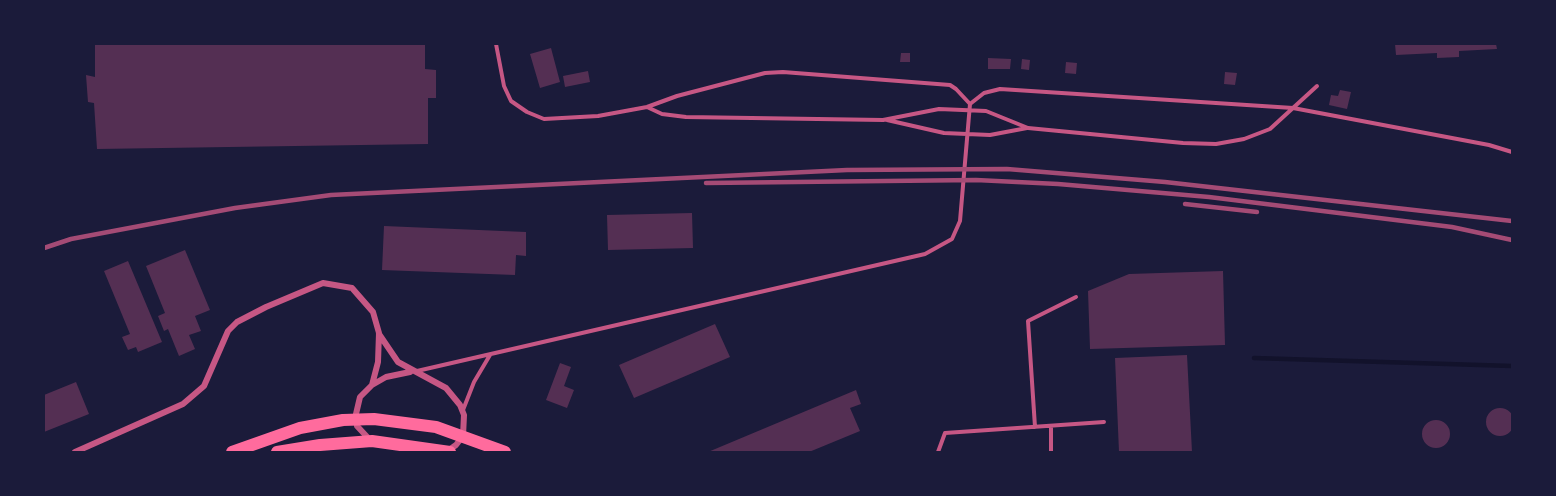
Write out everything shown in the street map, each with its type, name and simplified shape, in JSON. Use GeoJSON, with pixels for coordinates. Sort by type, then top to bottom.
{"type":"FeatureCollection","features":[{"type":"Feature","properties":{"kind":"highway"},"geometry":{"type":"LineString","coordinates":[[232,453],[300,428],[356,419],[404,421],[463,436],[505,453]]}},
{"type":"Feature","properties":{"kind":"highway"},"geometry":{"type":"LineString","coordinates":[[277,453],[320,445],[371,441],[447,452]]}},
{"type":"Feature","properties":{"kind":"street"},"geometry":{"type":"LineString","coordinates":[[75,453],[183,404],[204,386],[232,326],[266,307],[323,283],[352,288],[374,312],[379,333],[378,362],[372,385]]}},
{"type":"Feature","properties":{"kind":"street"},"geometry":{"type":"LineString","coordinates":[[379,333],[394,357],[413,372],[446,388],[463,410],[463,436],[456,446],[447,452]]}},
{"type":"Feature","properties":{"kind":"street"},"geometry":{"type":"LineString","coordinates":[[371,441],[360,431],[356,419],[358,401],[372,385],[396,374],[413,372]]}},
{"type":"Feature","properties":{"kind":"lane"},"geometry":{"type":"LineString","coordinates":[[496,44],[504,86],[511,101],[527,112],[544,119],[569,119],[646,107],[676,96],[765,73],[783,72],[950,86],[970,104]]}},
{"type":"Feature","properties":{"kind":"lane"},"geometry":{"type":"LineString","coordinates":[[646,107],[662,114],[686,117],[883,120],[944,133],[990,135],[1028,128],[1182,143],[1216,144],[1244,139],[1270,129],[1317,86]]}},
{"type":"Feature","properties":{"kind":"lane"},"geometry":{"type":"LineString","coordinates":[[413,372],[926,254],[952,240],[960,221],[970,104],[984,93],[1018,89],[1293,108],[1490,145],[1512,152]]}},
{"type":"Feature","properties":{"kind":"lane"},"geometry":{"type":"LineString","coordinates":[[883,120],[939,109],[986,111],[1028,128]]}},
{"type":"Feature","properties":{"kind":"lane"},"geometry":{"type":"LineString","coordinates":[[1035,427],[1028,321],[1076,297]]}},
{"type":"Feature","properties":{"kind":"lane"},"geometry":{"type":"LineString","coordinates":[[463,410],[474,382],[490,354]]}},
{"type":"Feature","properties":{"kind":"lane"},"geometry":{"type":"LineString","coordinates":[[938,453],[945,433],[1104,422]]}},
{"type":"Feature","properties":{"kind":"lane"},"geometry":{"type":"LineString","coordinates":[[1051,426],[1051,453]]}},
{"type":"Feature","properties":{"kind":"building"},"geometry":{"type":"Polygon","coordinates":[[[95,44],[425,44],[425,69],[436,70],[436,98],[428,98],[428,144],[97,149],[94,103],[88,102],[86,75],[95,77],[95,44]]]}},
{"type":"Feature","properties":{"kind":"building"},"geometry":{"type":"Polygon","coordinates":[[[1395,44],[1496,44],[1497,49],[1459,51],[1459,57],[1437,58],[1437,53],[1396,55],[1395,44]]]}},
{"type":"Feature","properties":{"kind":"building"},"geometry":{"type":"Polygon","coordinates":[[[551,48],[560,82],[540,88],[530,54],[551,48]]]}},
{"type":"Feature","properties":{"kind":"building"},"geometry":{"type":"Polygon","coordinates":[[[901,53],[910,53],[910,62],[900,62],[901,53]]]}},
{"type":"Feature","properties":{"kind":"building"},"geometry":{"type":"Polygon","coordinates":[[[988,58],[1011,59],[1010,69],[988,69],[988,58]]]}},
{"type":"Feature","properties":{"kind":"building"},"geometry":{"type":"Polygon","coordinates":[[[1022,59],[1030,60],[1029,70],[1021,69],[1022,59]]]}},
{"type":"Feature","properties":{"kind":"building"},"geometry":{"type":"Polygon","coordinates":[[[1066,62],[1077,63],[1076,74],[1065,73],[1066,62]]]}},
{"type":"Feature","properties":{"kind":"building"},"geometry":{"type":"Polygon","coordinates":[[[588,71],[590,82],[565,87],[563,76],[588,71]]]}},
{"type":"Feature","properties":{"kind":"building"},"geometry":{"type":"Polygon","coordinates":[[[1225,72],[1237,73],[1235,85],[1224,84],[1225,72]]]}},
{"type":"Feature","properties":{"kind":"building"},"geometry":{"type":"Polygon","coordinates":[[[1340,90],[1351,92],[1347,109],[1329,105],[1331,95],[1338,96],[1340,90]]]}},
{"type":"Feature","properties":{"kind":"building"},"geometry":{"type":"Polygon","coordinates":[[[692,213],[693,248],[608,250],[607,215],[692,213]]]}},
{"type":"Feature","properties":{"kind":"building"},"geometry":{"type":"Polygon","coordinates":[[[384,226],[526,232],[526,256],[516,255],[515,275],[382,270],[384,226]]]}},
{"type":"Feature","properties":{"kind":"building"},"geometry":{"type":"Polygon","coordinates":[[[185,250],[210,310],[195,316],[201,331],[189,335],[195,349],[179,356],[168,329],[164,331],[158,316],[165,313],[146,266],[185,250]]]}},
{"type":"Feature","properties":{"kind":"building"},"geometry":{"type":"Polygon","coordinates":[[[128,261],[162,342],[138,352],[136,347],[128,350],[122,337],[130,334],[104,271],[128,261]]]}},
{"type":"Feature","properties":{"kind":"building"},"geometry":{"type":"Polygon","coordinates":[[[1223,271],[1225,345],[1090,349],[1088,291],[1129,274],[1223,271]]]}},
{"type":"Feature","properties":{"kind":"building"},"geometry":{"type":"Polygon","coordinates":[[[715,324],[730,357],[634,398],[619,365],[715,324]]]}},
{"type":"Feature","properties":{"kind":"building"},"geometry":{"type":"Polygon","coordinates":[[[1187,355],[1192,452],[1119,452],[1115,358],[1187,355]]]}},
{"type":"Feature","properties":{"kind":"building"},"geometry":{"type":"Polygon","coordinates":[[[560,363],[571,367],[564,386],[574,390],[567,408],[546,400],[560,363]]]}},
{"type":"Feature","properties":{"kind":"building"},"geometry":{"type":"Polygon","coordinates":[[[76,382],[89,414],[44,432],[44,395],[76,382]]]}},
{"type":"Feature","properties":{"kind":"building"},"geometry":{"type":"Polygon","coordinates":[[[856,390],[861,404],[850,408],[860,431],[809,452],[708,452],[856,390]]]}},
{"type":"Feature","properties":{"kind":"building"},"geometry":{"type":"Polygon","coordinates":[[[1500,408],[1510,412],[1514,422],[1510,432],[1500,436],[1490,432],[1486,422],[1490,412],[1500,408]]]}},
{"type":"Feature","properties":{"kind":"building"},"geometry":{"type":"Polygon","coordinates":[[[1436,420],[1446,424],[1450,434],[1446,444],[1436,448],[1426,444],[1422,434],[1426,424],[1436,420]]]}},
{"type":"Feature","properties":{"kind":"waterway"},"geometry":{"type":"LineString","coordinates":[[1254,358],[1512,366]]}},
{"type":"Feature","properties":{"kind":"railway"},"geometry":{"type":"LineString","coordinates":[[44,248],[71,239],[235,208],[331,195],[847,170],[1007,169],[1165,182],[1512,221]]}},
{"type":"Feature","properties":{"kind":"railway"},"geometry":{"type":"LineString","coordinates":[[706,183],[976,180],[1058,184],[1209,197],[1452,227],[1512,240]]}},
{"type":"Feature","properties":{"kind":"railway"},"geometry":{"type":"LineString","coordinates":[[1185,204],[1257,212]]}}]}
